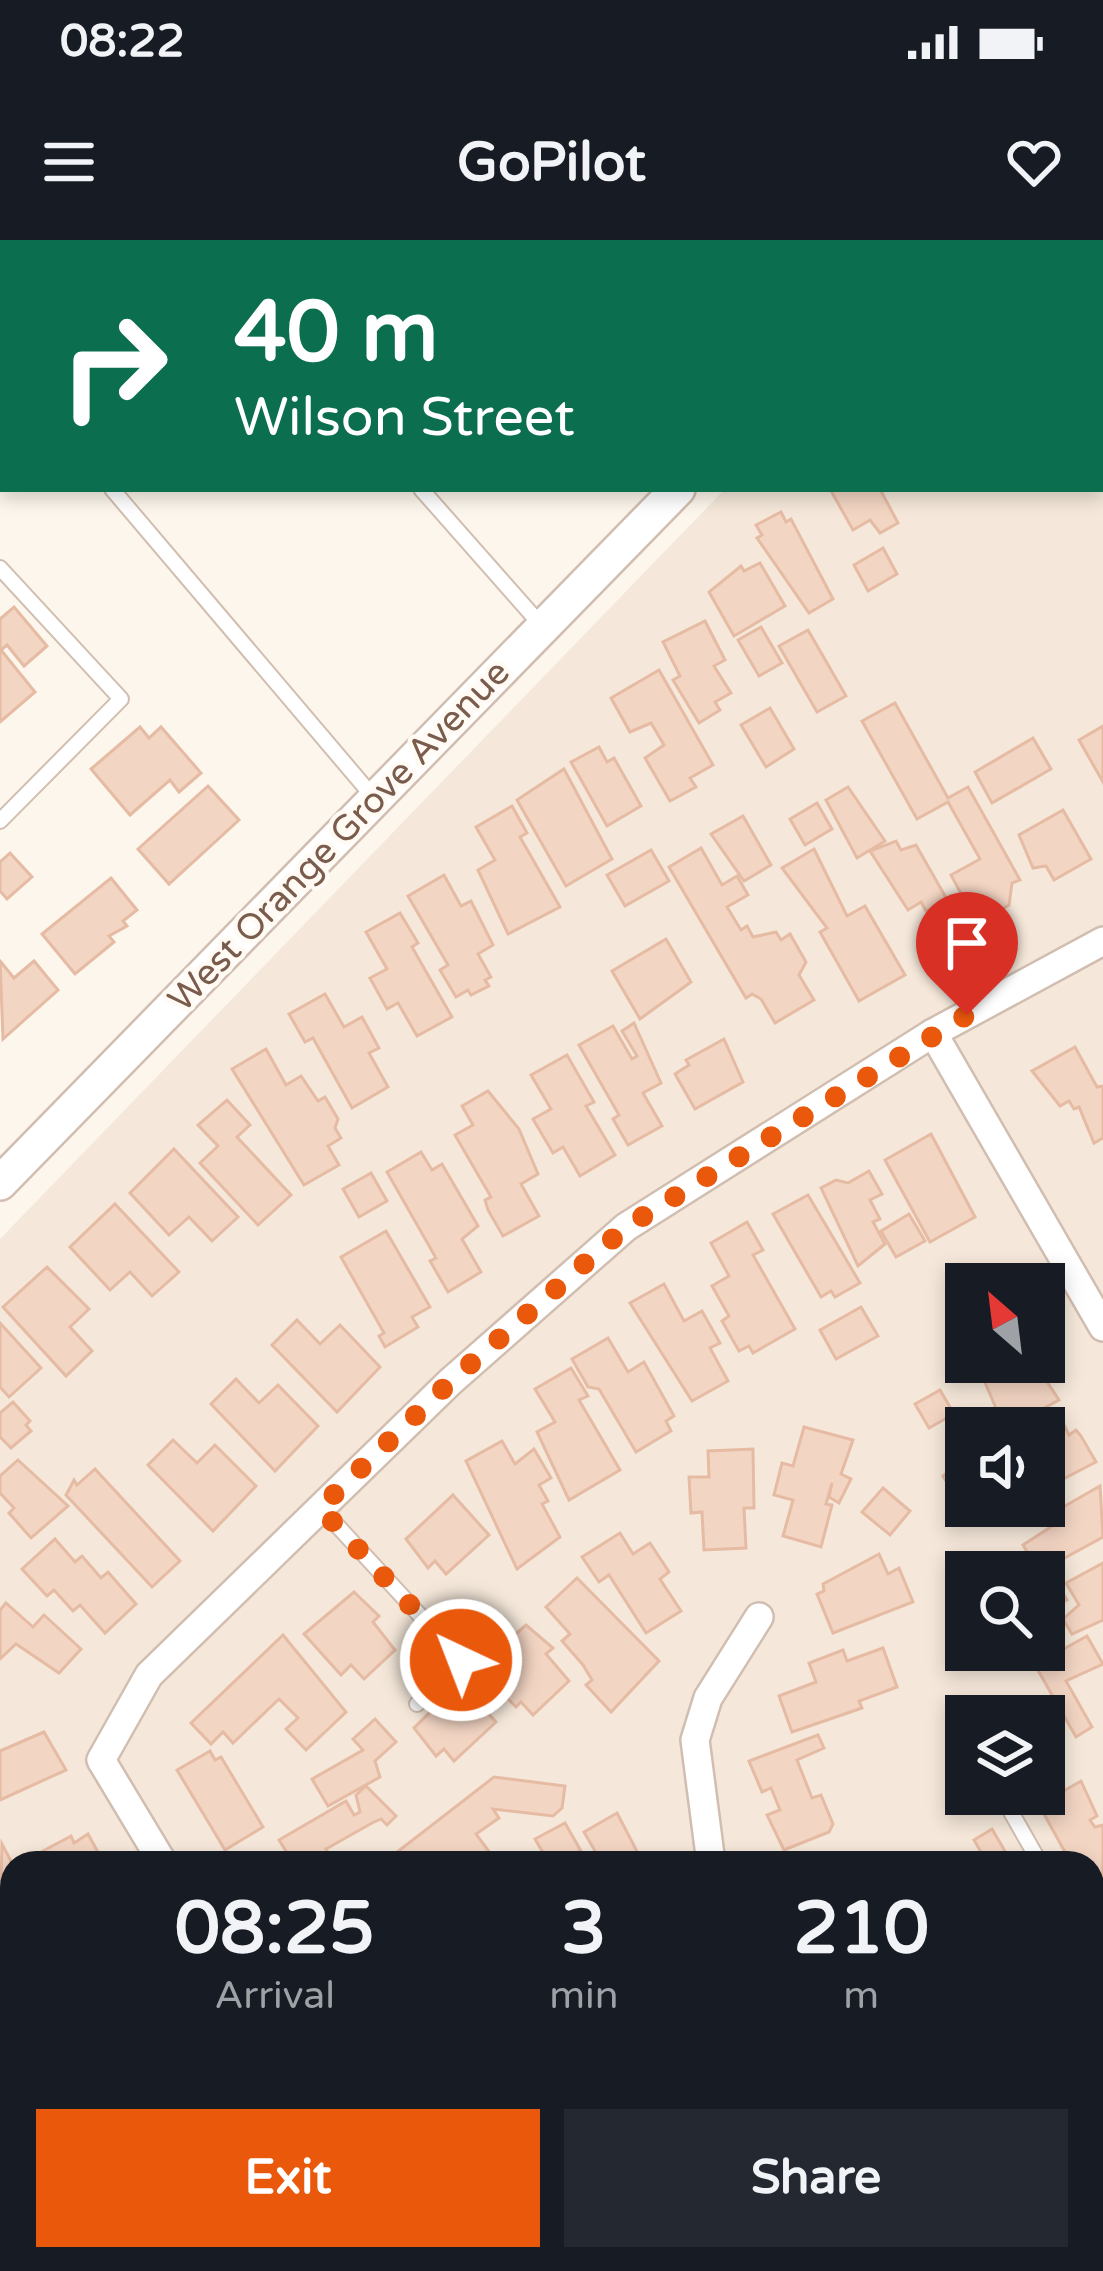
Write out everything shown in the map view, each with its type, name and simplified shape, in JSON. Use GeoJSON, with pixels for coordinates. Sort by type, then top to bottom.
{"type":"FeatureCollection","features":[{"type":"Feature","properties":{"kind":"street","name":"West Orange Grove Avenue"},"geometry":{"type":"LineString","coordinates":[[0,1183],[675,492]]}},
{"type":"Feature","properties":{"kind":"street"},"geometry":{"type":"LineString","coordinates":[[156,1851],[101,1760],[149,1675],[450,1382],[626,1227],[933,1033],[1103,940]]}},
{"type":"Feature","properties":{"kind":"street"},"geometry":{"type":"LineString","coordinates":[[933,1033],[1103,1327]]}},
{"type":"Feature","properties":{"kind":"street"},"geometry":{"type":"LineString","coordinates":[[709,1851],[695,1740],[708,1698],[759,1617]]}},
{"type":"Feature","properties":{"kind":"lane"},"geometry":{"type":"LineString","coordinates":[[115,492],[375,799]]}},
{"type":"Feature","properties":{"kind":"lane"},"geometry":{"type":"LineString","coordinates":[[424,492],[543,627]]}},
{"type":"Feature","properties":{"kind":"lane"},"geometry":{"type":"LineString","coordinates":[[0,568],[121,699],[0,821]]}},
{"type":"Feature","properties":{"kind":"lane"},"geometry":{"type":"LineString","coordinates":[[320,1508],[461,1660],[417,1703]]}},
{"type":"Feature","properties":{"kind":"lane"},"geometry":{"type":"LineString","coordinates":[[1013,1815],[1033,1851]]}},
{"type":"Feature","properties":{"kind":"shaded area"},"geometry":{"type":"Polygon","coordinates":[[[722,492],[1103,492],[1103,1851],[0,1851],[0,1239],[722,492]]]}},
{"type":"Feature","properties":{"kind":"building"},"geometry":{"type":"Polygon","coordinates":[[[832,492],[882,492],[898,523],[880,533],[870,520],[853,530],[832,492]]]}},
{"type":"Feature","properties":{"kind":"building"},"geometry":{"type":"Polygon","coordinates":[[[781,512],[786,522],[791,519],[833,599],[809,613],[757,538],[762,535],[756,525],[781,512]]]}},
{"type":"Feature","properties":{"kind":"building"},"geometry":{"type":"Polygon","coordinates":[[[883,548],[897,574],[868,591],[854,565],[883,548]]]}},
{"type":"Feature","properties":{"kind":"building"},"geometry":{"type":"Polygon","coordinates":[[[760,563],[785,606],[734,636],[709,592],[741,566],[744,571],[760,563]]]}},
{"type":"Feature","properties":{"kind":"building"},"geometry":{"type":"Polygon","coordinates":[[[14,607],[47,646],[24,666],[7,645],[1,650],[35,692],[0,722],[0,619],[14,607]]]}},
{"type":"Feature","properties":{"kind":"building"},"geometry":{"type":"Polygon","coordinates":[[[705,621],[725,660],[714,666],[731,693],[715,702],[720,710],[699,723],[673,680],[680,676],[663,642],[705,621]]]}},
{"type":"Feature","properties":{"kind":"building"},"geometry":{"type":"Polygon","coordinates":[[[761,627],[782,663],[759,676],[738,640],[761,627]]]}},
{"type":"Feature","properties":{"kind":"building"},"geometry":{"type":"Polygon","coordinates":[[[808,630],[846,696],[817,712],[779,646],[808,630]]]}},
{"type":"Feature","properties":{"kind":"building"},"geometry":{"type":"Polygon","coordinates":[[[659,670],[713,765],[690,778],[696,787],[670,801],[645,758],[664,745],[651,723],[630,732],[611,698],[659,670]]]}},
{"type":"Feature","properties":{"kind":"building"},"geometry":{"type":"Polygon","coordinates":[[[895,703],[948,798],[968,787],[1020,880],[1012,883],[1009,905],[977,923],[951,875],[980,859],[948,802],[917,819],[862,721],[895,703]]]}},
{"type":"Feature","properties":{"kind":"building"},"geometry":{"type":"Polygon","coordinates":[[[770,708],[794,749],[766,767],[741,725],[770,708]]]}},
{"type":"Feature","properties":{"kind":"building"},"geometry":{"type":"Polygon","coordinates":[[[1103,726],[1103,782],[1079,740],[1103,726]]]}},
{"type":"Feature","properties":{"kind":"building"},"geometry":{"type":"Polygon","coordinates":[[[140,727],[149,738],[161,727],[201,773],[179,792],[170,780],[130,815],[91,769],[140,727]]]}},
{"type":"Feature","properties":{"kind":"building"},"geometry":{"type":"Polygon","coordinates":[[[1033,738],[1051,769],[992,803],[975,772],[1033,738]]]}},
{"type":"Feature","properties":{"kind":"building"},"geometry":{"type":"Polygon","coordinates":[[[599,747],[607,762],[614,758],[641,806],[607,826],[571,762],[599,747]]]}},
{"type":"Feature","properties":{"kind":"building"},"geometry":{"type":"Polygon","coordinates":[[[564,769],[612,859],[566,886],[517,800],[564,769]]]}},
{"type":"Feature","properties":{"kind":"building"},"geometry":{"type":"Polygon","coordinates":[[[208,786],[239,820],[169,884],[138,849],[208,786]]]}},
{"type":"Feature","properties":{"kind":"building"},"geometry":{"type":"Polygon","coordinates":[[[848,787],[885,841],[857,858],[826,800],[848,787]]]}},
{"type":"Feature","properties":{"kind":"building"},"geometry":{"type":"Polygon","coordinates":[[[817,803],[832,829],[805,845],[790,819],[817,803]]]}},
{"type":"Feature","properties":{"kind":"building"},"geometry":{"type":"Polygon","coordinates":[[[512,806],[527,833],[520,837],[560,907],[508,934],[478,870],[495,860],[476,827],[512,806]]]}},
{"type":"Feature","properties":{"kind":"building"},"geometry":{"type":"Polygon","coordinates":[[[1063,810],[1091,859],[1054,880],[1046,866],[1033,868],[1019,835],[1063,810]]]}},
{"type":"Feature","properties":{"kind":"building"},"geometry":{"type":"Polygon","coordinates":[[[743,816],[771,865],[744,881],[711,834],[743,816]]]}},
{"type":"Feature","properties":{"kind":"building"},"geometry":{"type":"Polygon","coordinates":[[[896,841],[901,850],[916,845],[949,903],[926,911],[921,902],[908,910],[870,851],[896,841]]]}},
{"type":"Feature","properties":{"kind":"building"},"geometry":{"type":"Polygon","coordinates":[[[701,848],[722,885],[737,876],[748,895],[727,907],[741,930],[747,926],[753,937],[776,932],[781,940],[790,934],[806,962],[799,975],[814,1000],[775,1023],[761,999],[752,994],[746,998],[669,867],[701,848]]]}},
{"type":"Feature","properties":{"kind":"building"},"geometry":{"type":"Polygon","coordinates":[[[814,849],[847,916],[865,906],[905,975],[859,1001],[820,932],[827,928],[782,868],[814,849]]]}},
{"type":"Feature","properties":{"kind":"building"},"geometry":{"type":"Polygon","coordinates":[[[651,850],[669,881],[625,906],[607,875],[651,850]]]}},
{"type":"Feature","properties":{"kind":"building"},"geometry":{"type":"Polygon","coordinates":[[[10,853],[32,877],[7,899],[0,891],[0,862],[10,853]]]}},
{"type":"Feature","properties":{"kind":"building"},"geometry":{"type":"Polygon","coordinates":[[[444,875],[461,906],[471,901],[493,945],[478,954],[491,977],[485,980],[489,986],[471,995],[468,990],[456,997],[440,970],[448,965],[408,896],[444,875]]]}},
{"type":"Feature","properties":{"kind":"building"},"geometry":{"type":"Polygon","coordinates":[[[111,878],[137,910],[123,921],[127,926],[109,936],[114,942],[75,974],[42,934],[111,878]]]}},
{"type":"Feature","properties":{"kind":"building"},"geometry":{"type":"Polygon","coordinates":[[[400,913],[418,943],[412,947],[452,1017],[417,1036],[398,1003],[387,1009],[370,978],[387,969],[366,932],[400,913]]]}},
{"type":"Feature","properties":{"kind":"building"},"geometry":{"type":"Polygon","coordinates":[[[666,939],[691,982],[640,1019],[612,971],[666,939]]]}},
{"type":"Feature","properties":{"kind":"building"},"geometry":{"type":"Polygon","coordinates":[[[0,961],[14,978],[34,961],[58,990],[3,1039],[0,961]]]}},
{"type":"Feature","properties":{"kind":"building"},"geometry":{"type":"Polygon","coordinates":[[[325,994],[344,1027],[362,1017],[379,1048],[369,1053],[388,1087],[352,1108],[313,1038],[305,1042],[289,1014],[325,994]]]}},
{"type":"Feature","properties":{"kind":"building"},"geometry":{"type":"Polygon","coordinates":[[[634,1023],[661,1083],[643,1093],[662,1126],[628,1145],[613,1119],[619,1115],[579,1045],[613,1026],[632,1059],[637,1056],[622,1031],[634,1023]]]}},
{"type":"Feature","properties":{"kind":"building"},"geometry":{"type":"Polygon","coordinates":[[[724,1039],[743,1082],[695,1109],[675,1074],[689,1065],[686,1060],[724,1039]]]}},
{"type":"Feature","properties":{"kind":"building"},"geometry":{"type":"Polygon","coordinates":[[[1075,1047],[1097,1087],[1103,1086],[1103,1138],[1094,1143],[1079,1107],[1074,1109],[1069,1101],[1060,1106],[1032,1071],[1075,1047]]]}},
{"type":"Feature","properties":{"kind":"building"},"geometry":{"type":"Polygon","coordinates":[[[266,1049],[286,1085],[301,1076],[318,1101],[325,1097],[338,1119],[335,1128],[341,1138],[328,1146],[339,1165],[304,1185],[232,1069],[266,1049]]]}},
{"type":"Feature","properties":{"kind":"building"},"geometry":{"type":"Polygon","coordinates":[[[567,1055],[594,1102],[586,1106],[615,1155],[580,1176],[563,1147],[553,1153],[533,1119],[551,1109],[531,1075],[567,1055]]]}},
{"type":"Feature","properties":{"kind":"building"},"geometry":{"type":"Polygon","coordinates":[[[488,1091],[519,1129],[538,1174],[521,1184],[539,1216],[503,1236],[488,1210],[485,1200],[491,1197],[455,1135],[473,1125],[462,1106],[488,1091]]]}},
{"type":"Feature","properties":{"kind":"building"},"geometry":{"type":"Polygon","coordinates":[[[227,1100],[250,1125],[237,1137],[291,1195],[258,1225],[200,1163],[218,1146],[198,1125],[227,1100]]]}},
{"type":"Feature","properties":{"kind":"building"},"geometry":{"type":"Polygon","coordinates":[[[931,1134],[975,1217],[930,1242],[885,1160],[931,1134]]]}},
{"type":"Feature","properties":{"kind":"building"},"geometry":{"type":"Polygon","coordinates":[[[174,1149],[238,1217],[212,1241],[189,1217],[169,1235],[130,1193],[174,1149]]]}},
{"type":"Feature","properties":{"kind":"building"},"geometry":{"type":"Polygon","coordinates":[[[421,1152],[432,1170],[442,1164],[478,1226],[462,1239],[481,1272],[448,1292],[430,1261],[436,1258],[387,1172],[421,1152]]]}},
{"type":"Feature","properties":{"kind":"building"},"geometry":{"type":"Polygon","coordinates":[[[869,1171],[882,1194],[870,1200],[880,1219],[873,1222],[885,1244],[858,1266],[821,1188],[836,1180],[848,1183],[869,1171]]]}},
{"type":"Feature","properties":{"kind":"building"},"geometry":{"type":"Polygon","coordinates":[[[371,1173],[387,1201],[359,1217],[343,1189],[371,1173]]]}},
{"type":"Feature","properties":{"kind":"building"},"geometry":{"type":"Polygon","coordinates":[[[808,1195],[860,1283],[835,1297],[831,1291],[821,1297],[773,1214],[808,1195]]]}},
{"type":"Feature","properties":{"kind":"building"},"geometry":{"type":"Polygon","coordinates":[[[115,1204],[179,1272],[152,1296],[130,1272],[110,1290],[70,1247],[115,1204]]]}},
{"type":"Feature","properties":{"kind":"building"},"geometry":{"type":"Polygon","coordinates":[[[909,1214],[925,1241],[896,1257],[881,1231],[909,1214]]]}},
{"type":"Feature","properties":{"kind":"building"},"geometry":{"type":"Polygon","coordinates":[[[747,1222],[763,1250],[753,1255],[795,1329],[753,1353],[749,1346],[739,1351],[722,1321],[729,1316],[712,1286],[729,1276],[711,1243],[747,1222]]]}},
{"type":"Feature","properties":{"kind":"building"},"geometry":{"type":"Polygon","coordinates":[[[386,1231],[430,1307],[412,1317],[418,1327],[385,1347],[379,1336],[384,1333],[341,1257],[386,1231]]]}},
{"type":"Feature","properties":{"kind":"building"},"geometry":{"type":"Polygon","coordinates":[[[47,1267],[89,1309],[70,1327],[92,1351],[66,1376],[3,1307],[47,1267]]]}},
{"type":"Feature","properties":{"kind":"building"},"geometry":{"type":"Polygon","coordinates":[[[664,1284],[684,1321],[702,1311],[720,1343],[710,1348],[728,1381],[692,1401],[630,1303],[664,1284]]]}},
{"type":"Feature","properties":{"kind":"building"},"geometry":{"type":"Polygon","coordinates":[[[861,1307],[878,1336],[836,1359],[820,1330],[861,1307]]]}},
{"type":"Feature","properties":{"kind":"building"},"geometry":{"type":"Polygon","coordinates":[[[297,1320],[320,1344],[340,1325],[380,1367],[337,1412],[272,1345],[297,1320]]]}},
{"type":"Feature","properties":{"kind":"building"},"geometry":{"type":"Polygon","coordinates":[[[0,1323],[41,1368],[9,1397],[0,1387],[0,1323]]]}},
{"type":"Feature","properties":{"kind":"building"},"geometry":{"type":"Polygon","coordinates":[[[608,1338],[628,1372],[644,1362],[674,1416],[666,1421],[671,1431],[636,1452],[599,1389],[588,1387],[572,1359],[608,1338]]]}},
{"type":"Feature","properties":{"kind":"building"},"geometry":{"type":"Polygon","coordinates":[[[571,1368],[588,1396],[579,1400],[620,1470],[569,1500],[537,1432],[555,1422],[535,1389],[571,1368]]]}},
{"type":"Feature","properties":{"kind":"building"},"geometry":{"type":"Polygon","coordinates":[[[236,1379],[259,1403],[278,1385],[318,1426],[275,1471],[211,1404],[236,1379]]]}},
{"type":"Feature","properties":{"kind":"building"},"geometry":{"type":"Polygon","coordinates":[[[985,1383],[1048,1383],[1059,1400],[1046,1407],[995,1407],[985,1383]]]}},
{"type":"Feature","properties":{"kind":"building"},"geometry":{"type":"Polygon","coordinates":[[[940,1390],[950,1407],[945,1407],[945,1419],[929,1428],[915,1404],[940,1390]]]}},
{"type":"Feature","properties":{"kind":"building"},"geometry":{"type":"Polygon","coordinates":[[[13,1402],[30,1421],[26,1425],[31,1431],[11,1448],[0,1437],[0,1413],[13,1402]]]}},
{"type":"Feature","properties":{"kind":"building"},"geometry":{"type":"Polygon","coordinates":[[[804,1427],[853,1440],[841,1474],[851,1479],[839,1503],[829,1497],[832,1483],[826,1504],[832,1505],[821,1547],[783,1536],[793,1500],[774,1495],[782,1463],[793,1466],[804,1427]]]}},
{"type":"Feature","properties":{"kind":"building"},"geometry":{"type":"Polygon","coordinates":[[[1065,1427],[1069,1435],[1076,1430],[1096,1462],[1065,1478],[1065,1427]]]}},
{"type":"Feature","properties":{"kind":"building"},"geometry":{"type":"Polygon","coordinates":[[[173,1440],[197,1463],[215,1445],[256,1486],[213,1531],[148,1465],[173,1440]]]}},
{"type":"Feature","properties":{"kind":"building"},"geometry":{"type":"Polygon","coordinates":[[[502,1441],[515,1464],[534,1449],[551,1478],[539,1485],[548,1501],[542,1504],[560,1537],[517,1569],[466,1461],[502,1441]]]}},
{"type":"Feature","properties":{"kind":"building"},"geometry":{"type":"Polygon","coordinates":[[[753,1449],[754,1508],[744,1508],[746,1548],[704,1550],[702,1512],[691,1513],[689,1477],[709,1477],[708,1451],[753,1449]]]}},
{"type":"Feature","properties":{"kind":"building"},"geometry":{"type":"Polygon","coordinates":[[[18,1460],[68,1506],[31,1538],[9,1513],[14,1508],[0,1493],[0,1476],[18,1460]]]}},
{"type":"Feature","properties":{"kind":"building"},"geometry":{"type":"Polygon","coordinates":[[[95,1469],[180,1561],[152,1587],[66,1495],[74,1480],[77,1485],[95,1469]]]}},
{"type":"Feature","properties":{"kind":"building"},"geometry":{"type":"Polygon","coordinates":[[[1100,1486],[1103,1537],[1065,1558],[1065,1551],[1027,1551],[1023,1545],[1051,1527],[1065,1527],[1065,1506],[1100,1486]]]}},
{"type":"Feature","properties":{"kind":"building"},"geometry":{"type":"Polygon","coordinates":[[[883,1488],[910,1511],[890,1535],[862,1512],[883,1488]]]}},
{"type":"Feature","properties":{"kind":"building"},"geometry":{"type":"Polygon","coordinates":[[[453,1495],[489,1535],[446,1574],[435,1561],[428,1568],[406,1539],[453,1495]]]}},
{"type":"Feature","properties":{"kind":"building"},"geometry":{"type":"Polygon","coordinates":[[[620,1533],[633,1554],[650,1543],[669,1572],[660,1579],[681,1611],[646,1633],[609,1575],[599,1582],[582,1557],[620,1533]]]}},
{"type":"Feature","properties":{"kind":"building"},"geometry":{"type":"Polygon","coordinates":[[[55,1539],[75,1562],[82,1556],[101,1578],[108,1572],[136,1604],[105,1633],[80,1605],[73,1611],[54,1590],[47,1596],[22,1569],[55,1539]]]}},
{"type":"Feature","properties":{"kind":"building"},"geometry":{"type":"Polygon","coordinates":[[[879,1554],[888,1574],[899,1568],[913,1602],[833,1633],[817,1594],[824,1591],[823,1584],[879,1554]]]}},
{"type":"Feature","properties":{"kind":"building"},"geometry":{"type":"Polygon","coordinates":[[[1103,1563],[1103,1620],[1072,1634],[1065,1617],[1079,1605],[1066,1583],[1103,1563]]]}},
{"type":"Feature","properties":{"kind":"building"},"geometry":{"type":"Polygon","coordinates":[[[577,1578],[659,1661],[611,1712],[586,1685],[592,1680],[562,1641],[570,1634],[546,1607],[577,1578]]]}},
{"type":"Feature","properties":{"kind":"building"},"geometry":{"type":"Polygon","coordinates":[[[354,1592],[379,1616],[373,1622],[395,1650],[364,1679],[351,1665],[341,1675],[304,1634],[354,1592]]]}},
{"type":"Feature","properties":{"kind":"building"},"geometry":{"type":"Polygon","coordinates":[[[6,1603],[33,1627],[44,1615],[81,1649],[59,1673],[16,1644],[0,1659],[0,1610],[6,1603]]]}},
{"type":"Feature","properties":{"kind":"building"},"geometry":{"type":"Polygon","coordinates":[[[526,1625],[553,1648],[546,1654],[569,1681],[533,1715],[521,1702],[516,1707],[477,1668],[526,1625]]]}},
{"type":"Feature","properties":{"kind":"building"},"geometry":{"type":"Polygon","coordinates":[[[283,1635],[346,1712],[306,1750],[286,1729],[298,1718],[279,1699],[233,1743],[223,1732],[211,1744],[191,1723],[283,1635]]]}},
{"type":"Feature","properties":{"kind":"building"},"geometry":{"type":"Polygon","coordinates":[[[1087,1636],[1103,1664],[1066,1681],[1092,1727],[1076,1737],[1065,1718],[1065,1695],[1052,1695],[1038,1671],[1065,1671],[1065,1648],[1087,1636]]]}},
{"type":"Feature","properties":{"kind":"building"},"geometry":{"type":"Polygon","coordinates":[[[883,1648],[897,1687],[859,1701],[862,1708],[792,1732],[779,1696],[816,1682],[809,1663],[843,1650],[847,1661],[883,1648]]]}},
{"type":"Feature","properties":{"kind":"building"},"geometry":{"type":"Polygon","coordinates":[[[460,1683],[496,1722],[454,1761],[444,1749],[436,1756],[414,1728],[460,1683]]]}},
{"type":"Feature","properties":{"kind":"building"},"geometry":{"type":"Polygon","coordinates":[[[375,1719],[396,1742],[375,1761],[380,1777],[328,1806],[312,1779],[363,1750],[353,1739],[375,1719]]]}},
{"type":"Feature","properties":{"kind":"building"},"geometry":{"type":"Polygon","coordinates":[[[44,1732],[66,1770],[0,1800],[0,1751],[44,1732]]]}},
{"type":"Feature","properties":{"kind":"building"},"geometry":{"type":"Polygon","coordinates":[[[818,1735],[824,1748],[797,1760],[812,1798],[821,1795],[833,1824],[829,1832],[784,1850],[767,1815],[780,1810],[771,1788],[762,1792],[749,1761],[818,1735]]]}},
{"type":"Feature","properties":{"kind":"building"},"geometry":{"type":"Polygon","coordinates":[[[210,1751],[215,1760],[221,1757],[263,1827],[225,1850],[177,1770],[210,1751]]]}},
{"type":"Feature","properties":{"kind":"building"},"geometry":{"type":"Polygon","coordinates":[[[494,1777],[565,1786],[562,1808],[553,1816],[493,1809],[499,1818],[476,1834],[489,1851],[398,1851],[494,1777]]]}},
{"type":"Feature","properties":{"kind":"building"},"geometry":{"type":"Polygon","coordinates":[[[1081,1781],[1097,1816],[1090,1820],[1095,1827],[1103,1825],[1103,1851],[1064,1851],[1045,1815],[1065,1815],[1065,1790],[1081,1781]]]}},
{"type":"Feature","properties":{"kind":"building"},"geometry":{"type":"Polygon","coordinates":[[[366,1786],[396,1816],[387,1825],[381,1819],[327,1851],[286,1851],[279,1840],[346,1801],[354,1815],[360,1812],[356,1795],[366,1786]]]}},
{"type":"Feature","properties":{"kind":"building"},"geometry":{"type":"Polygon","coordinates":[[[617,1813],[637,1851],[595,1851],[584,1832],[617,1813]]]}},
{"type":"Feature","properties":{"kind":"building"},"geometry":{"type":"Polygon","coordinates":[[[565,1823],[581,1851],[542,1851],[535,1839],[565,1823]]]}},
{"type":"Feature","properties":{"kind":"building"},"geometry":{"type":"Polygon","coordinates":[[[992,1829],[1005,1851],[980,1851],[974,1840],[992,1829]]]}},
{"type":"Feature","properties":{"kind":"building"},"geometry":{"type":"Polygon","coordinates":[[[88,1834],[97,1851],[43,1851],[71,1836],[74,1843],[88,1834]]]}},
{"type":"Feature","properties":{"kind":"route"},"geometry":{"type":"LineString","coordinates":[[461,1660],[320,1508],[450,1382],[626,1227],[967,1015]]}}]}
